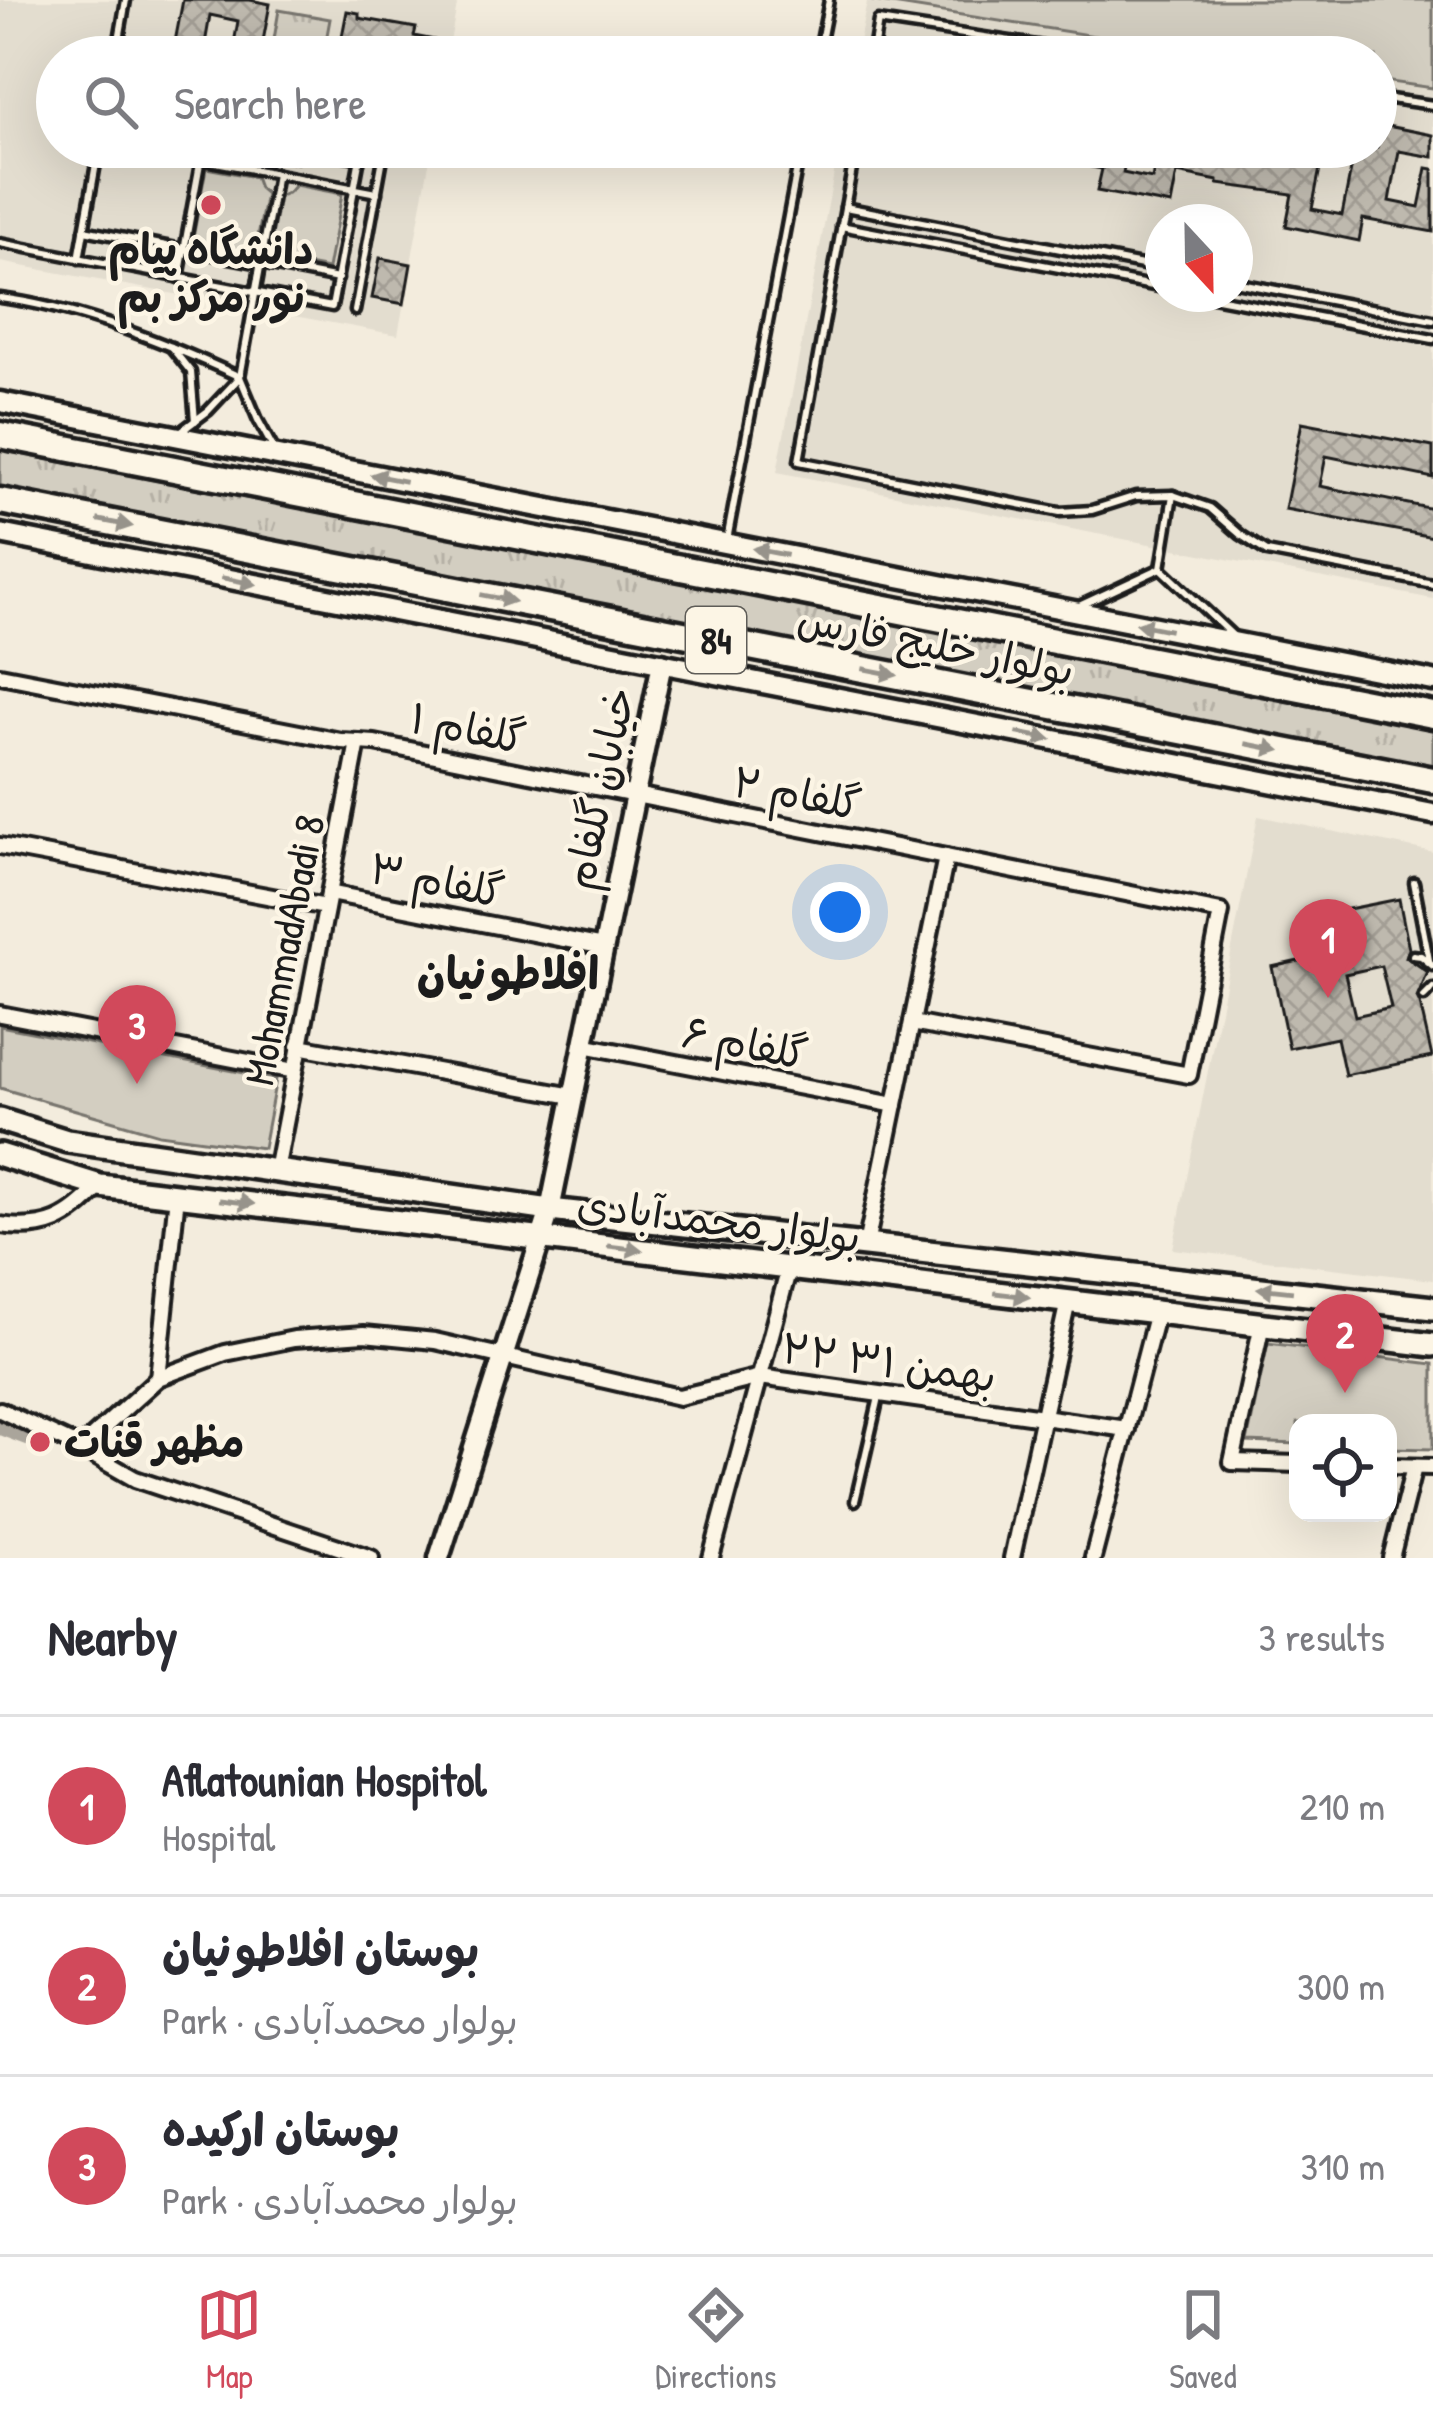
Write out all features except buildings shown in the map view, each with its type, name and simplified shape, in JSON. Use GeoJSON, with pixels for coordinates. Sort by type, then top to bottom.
{"type":"FeatureCollection","features":[{"type":"Feature","properties":{"kind":"highway","name":"بولوار خلیج فارس"},"geometry":{"type":"LineString","coordinates":[[0,435],[1433,715]]}},
{"type":"Feature","properties":{"kind":"highway","name":"بولوار خلیج فارس"},"geometry":{"type":"LineString","coordinates":[[0,501],[1433,780]]}},
{"type":"Feature","properties":{"kind":"main road","name":"بولوار محمدآبادی"},"geometry":{"type":"LineString","coordinates":[[0,1120],[68,1141],[550,1210],[1433,1308]]}},
{"type":"Feature","properties":{"kind":"main road","name":"بولوار محمدآبادی"},"geometry":{"type":"LineString","coordinates":[[0,1155],[100,1186],[1433,1345]]}},
{"type":"Feature","properties":{"kind":"main road"},"geometry":{"type":"LineString","coordinates":[[1314,1331],[1321,1295]]}},
{"type":"Feature","properties":{"kind":"street"},"geometry":{"type":"LineString","coordinates":[[0,402],[1433,681]]}},
{"type":"Feature","properties":{"kind":"street"},"geometry":{"type":"LineString","coordinates":[[0,534],[1433,814]]}},
{"type":"Feature","properties":{"kind":"street","name":"خیابان گلفام"},"geometry":{"type":"LineString","coordinates":[[439,1558],[550,1210],[662,663]]}},
{"type":"Feature","properties":{"kind":"street","name":"گلفام ۱"},"geometry":{"type":"LineString","coordinates":[[0,674],[635,795]]}},
{"type":"Feature","properties":{"kind":"street","name":"MohammadAbadi 8"},"geometry":{"type":"LineString","coordinates":[[275,1171],[358,742]]}},
{"type":"Feature","properties":{"kind":"street","name":"گلفام ۲"},"geometry":{"type":"LineString","coordinates":[[635,795],[1222,912],[1190,1075],[912,1023]]}},
{"type":"Feature","properties":{"kind":"street","name":"گلفام ۳"},"geometry":{"type":"LineString","coordinates":[[0,846],[604,947]]}},
{"type":"Feature","properties":{"kind":"street"},"geometry":{"type":"LineString","coordinates":[[866,1245],[946,857]]}},
{"type":"Feature","properties":{"kind":"street"},"geometry":{"type":"LineString","coordinates":[[0,1014],[295,1071]]}},
{"type":"Feature","properties":{"kind":"street","name":"گلفام ۶"},"geometry":{"type":"LineString","coordinates":[[584,1045],[895,1105]]}},
{"type":"Feature","properties":{"kind":"street"},"geometry":{"type":"LineString","coordinates":[[299,1046],[573,1096]]}},
{"type":"Feature","properties":{"kind":"street"},"geometry":{"type":"LineString","coordinates":[[0,1225],[43,1226],[64,1218],[100,1186]]}},
{"type":"Feature","properties":{"kind":"street"},"geometry":{"type":"LineString","coordinates":[[81,1448],[158,1378],[178,1195]]}},
{"type":"Feature","properties":{"kind":"street"},"geometry":{"type":"LineString","coordinates":[[711,1558],[789,1268]]}},
{"type":"Feature","properties":{"kind":"street"},"geometry":{"type":"LineString","coordinates":[[1012,1558],[1068,1301]]}},
{"type":"Feature","properties":{"kind":"street"},"geometry":{"type":"LineString","coordinates":[[1093,1558],[1157,1312]]}},
{"type":"Feature","properties":{"kind":"street"},"geometry":{"type":"LineString","coordinates":[[1262,1324],[1232,1462],[1289,1464]]}},
{"type":"Feature","properties":{"kind":"street","name":"۲۲ بهمن ۳۱"},"geometry":{"type":"LineString","coordinates":[[158,1378],[224,1353],[294,1339],[364,1334],[435,1341],[680,1397],[760,1377],[1127,1429]]}},
{"type":"Feature","properties":{"kind":"street"},"geometry":{"type":"LineString","coordinates":[[0,1410],[135,1479],[370,1558]]}},
{"type":"Feature","properties":{"kind":"street"},"geometry":{"type":"LineString","coordinates":[[1397,1466],[1433,1467]]}},
{"type":"Feature","properties":{"kind":"street"},"geometry":{"type":"LineString","coordinates":[[1391,1558],[1414,1467]]}},
{"type":"Feature","properties":{"kind":"lane"},"geometry":{"type":"LineString","coordinates":[[120,36],[126,0]]}},
{"type":"Feature","properties":{"kind":"lane"},"geometry":{"type":"LineString","coordinates":[[822,36],[829,0]]}},
{"type":"Feature","properties":{"kind":"lane"},"geometry":{"type":"LineString","coordinates":[[876,36],[878,21],[977,36]]}},
{"type":"Feature","properties":{"kind":"lane"},"geometry":{"type":"LineString","coordinates":[[1397,100],[1433,105]]}},
{"type":"Feature","properties":{"kind":"lane"},"geometry":{"type":"LineString","coordinates":[[79,259],[95,168]]}},
{"type":"Feature","properties":{"kind":"lane"},"geometry":{"type":"LineString","coordinates":[[179,278],[199,168]]}},
{"type":"Feature","properties":{"kind":"lane"},"geometry":{"type":"LineString","coordinates":[[247,168],[377,193]]}},
{"type":"Feature","properties":{"kind":"lane"},"geometry":{"type":"LineString","coordinates":[[0,243],[332,307],[358,168]]}},
{"type":"Feature","properties":{"kind":"lane"},"geometry":{"type":"LineString","coordinates":[[355,311],[381,168]]}},
{"type":"Feature","properties":{"kind":"lane"},"geometry":{"type":"LineString","coordinates":[[726,544],[797,168]]}},
{"type":"Feature","properties":{"kind":"lane"},"geometry":{"type":"LineString","coordinates":[[852,168],[800,461],[1060,512],[1092,510],[1136,496],[1174,495],[1210,508],[1267,552],[1433,584]]}},
{"type":"Feature","properties":{"kind":"lane"},"geometry":{"type":"LineString","coordinates":[[175,436],[208,411],[240,376],[277,174]]}},
{"type":"Feature","properties":{"kind":"lane"},"geometry":{"type":"LineString","coordinates":[[845,208],[1145,265]]}},
{"type":"Feature","properties":{"kind":"lane"},"geometry":{"type":"LineString","coordinates":[[842,226],[1145,285]]}},
{"type":"Feature","properties":{"kind":"lane"},"geometry":{"type":"LineString","coordinates":[[84,230],[338,279]]}},
{"type":"Feature","properties":{"kind":"lane"},"geometry":{"type":"LineString","coordinates":[[1253,285],[1433,320]]}},
{"type":"Feature","properties":{"kind":"lane"},"geometry":{"type":"LineString","coordinates":[[0,298],[31,302],[169,344],[240,376],[278,456]]}},
{"type":"Feature","properties":{"kind":"lane"},"geometry":{"type":"LineString","coordinates":[[1253,305],[1433,339]]}},
{"type":"Feature","properties":{"kind":"lane"},"geometry":{"type":"LineString","coordinates":[[169,344],[191,372],[195,421]]}},
{"type":"Feature","properties":{"kind":"lane"},"geometry":{"type":"LineString","coordinates":[[1161,568],[1174,495]]}},
{"type":"Feature","properties":{"kind":"lane"},"geometry":{"type":"LineString","coordinates":[[1069,610],[1161,568]]}},
{"type":"Feature","properties":{"kind":"lane"},"geometry":{"type":"LineString","coordinates":[[1161,568],[1241,644]]}},
{"type":"Feature","properties":{"kind":"lane"},"geometry":{"type":"LineString","coordinates":[[1414,882],[1431,963]]}},
{"type":"Feature","properties":{"kind":"lane"},"geometry":{"type":"LineString","coordinates":[[1413,955],[1431,963]]}},
{"type":"Feature","properties":{"kind":"lane"},"geometry":{"type":"LineString","coordinates":[[1424,997],[1433,988]]}},
{"type":"Feature","properties":{"kind":"lane"},"geometry":{"type":"LineString","coordinates":[[855,1501],[880,1394]]}},
{"type":"Feature","properties":{"kind":"shaded area","name":"دانشگاه پیام نور مرکز بم"},"geometry":{"type":"Polygon","coordinates":[[[0,0],[458,0],[451,36],[36,36],[36,168],[428,168],[398,335],[0,262],[0,0]]]}},
{"type":"Feature","properties":{"kind":"shaded area"},"geometry":{"type":"Polygon","coordinates":[[[867,2],[1090,36],[860,36],[867,2]]]}},
{"type":"Feature","properties":{"kind":"shaded area"},"geometry":{"type":"Polygon","coordinates":[[[1397,83],[1433,88],[1433,599],[777,472],[835,168],[1397,168],[1397,83]]]}},
{"type":"Feature","properties":{"kind":"shaded area"},"geometry":{"type":"Polygon","coordinates":[[[1258,816],[1433,852],[1433,1280],[1173,1249],[1258,816]]]}},
{"type":"Feature","properties":{"kind":"green space"},"geometry":{"type":"Polygon","coordinates":[[[867,0],[1433,0],[1433,88],[1397,83],[1397,36],[1095,36],[867,0]]]}},
{"type":"Feature","properties":{"kind":"green space"},"geometry":{"type":"Polygon","coordinates":[[[279,10],[330,19],[327,36],[275,36],[279,10]]]}},
{"type":"Feature","properties":{"kind":"green space"},"geometry":{"type":"Polygon","coordinates":[[[206,168],[255,177],[266,194],[257,241],[241,253],[192,243],[206,168]]]}},
{"type":"Feature","properties":{"kind":"green space"},"geometry":{"type":"Polygon","coordinates":[[[295,185],[342,194],[328,269],[281,260],[270,243],[278,197],[295,185]]]}},
{"type":"Feature","properties":{"kind":"green space"},"geometry":{"type":"Polygon","coordinates":[[[0,450],[1433,729],[1433,766],[0,487],[0,450]]]}},
{"type":"Feature","properties":{"kind":"green space"},"geometry":{"type":"Polygon","coordinates":[[[0,1026],[276,1079],[263,1148],[159,1134],[0,1088],[0,1026]]]}},
{"type":"Feature","properties":{"kind":"green space"},"geometry":{"type":"Polygon","coordinates":[[[1268,1343],[1433,1364],[1433,1449],[1397,1448],[1397,1414],[1289,1414],[1289,1444],[1247,1442],[1268,1343]]]}},
{"type":"Feature","properties":{"kind":"waterway"},"geometry":{"type":"LineString","coordinates":[[0,1427],[40,1442]]}},
{"type":"Feature","properties":{"kind":"place","name":"دانشگاه پیام نور مرکز بم"},"geometry":{"type":"Point","coordinates":[211,205]}},
{"type":"Feature","properties":{"kind":"place","name":"Aflatounian Hospitol"},"geometry":{"type":"Point","coordinates":[1328,998]}},
{"type":"Feature","properties":{"kind":"place","name":"بوستان ارکیده"},"geometry":{"type":"Point","coordinates":[137,1084]}},
{"type":"Feature","properties":{"kind":"place","name":"بوستان افلاطونیان"},"geometry":{"type":"Point","coordinates":[1345,1393]}},
{"type":"Feature","properties":{"kind":"place","name":"مظهر قنات"},"geometry":{"type":"Point","coordinates":[40,1442]}},
{"type":"Feature","properties":{"kind":"district","name":"افلاطونیان"},"geometry":{"type":"Point","coordinates":[508,973]}}]}
